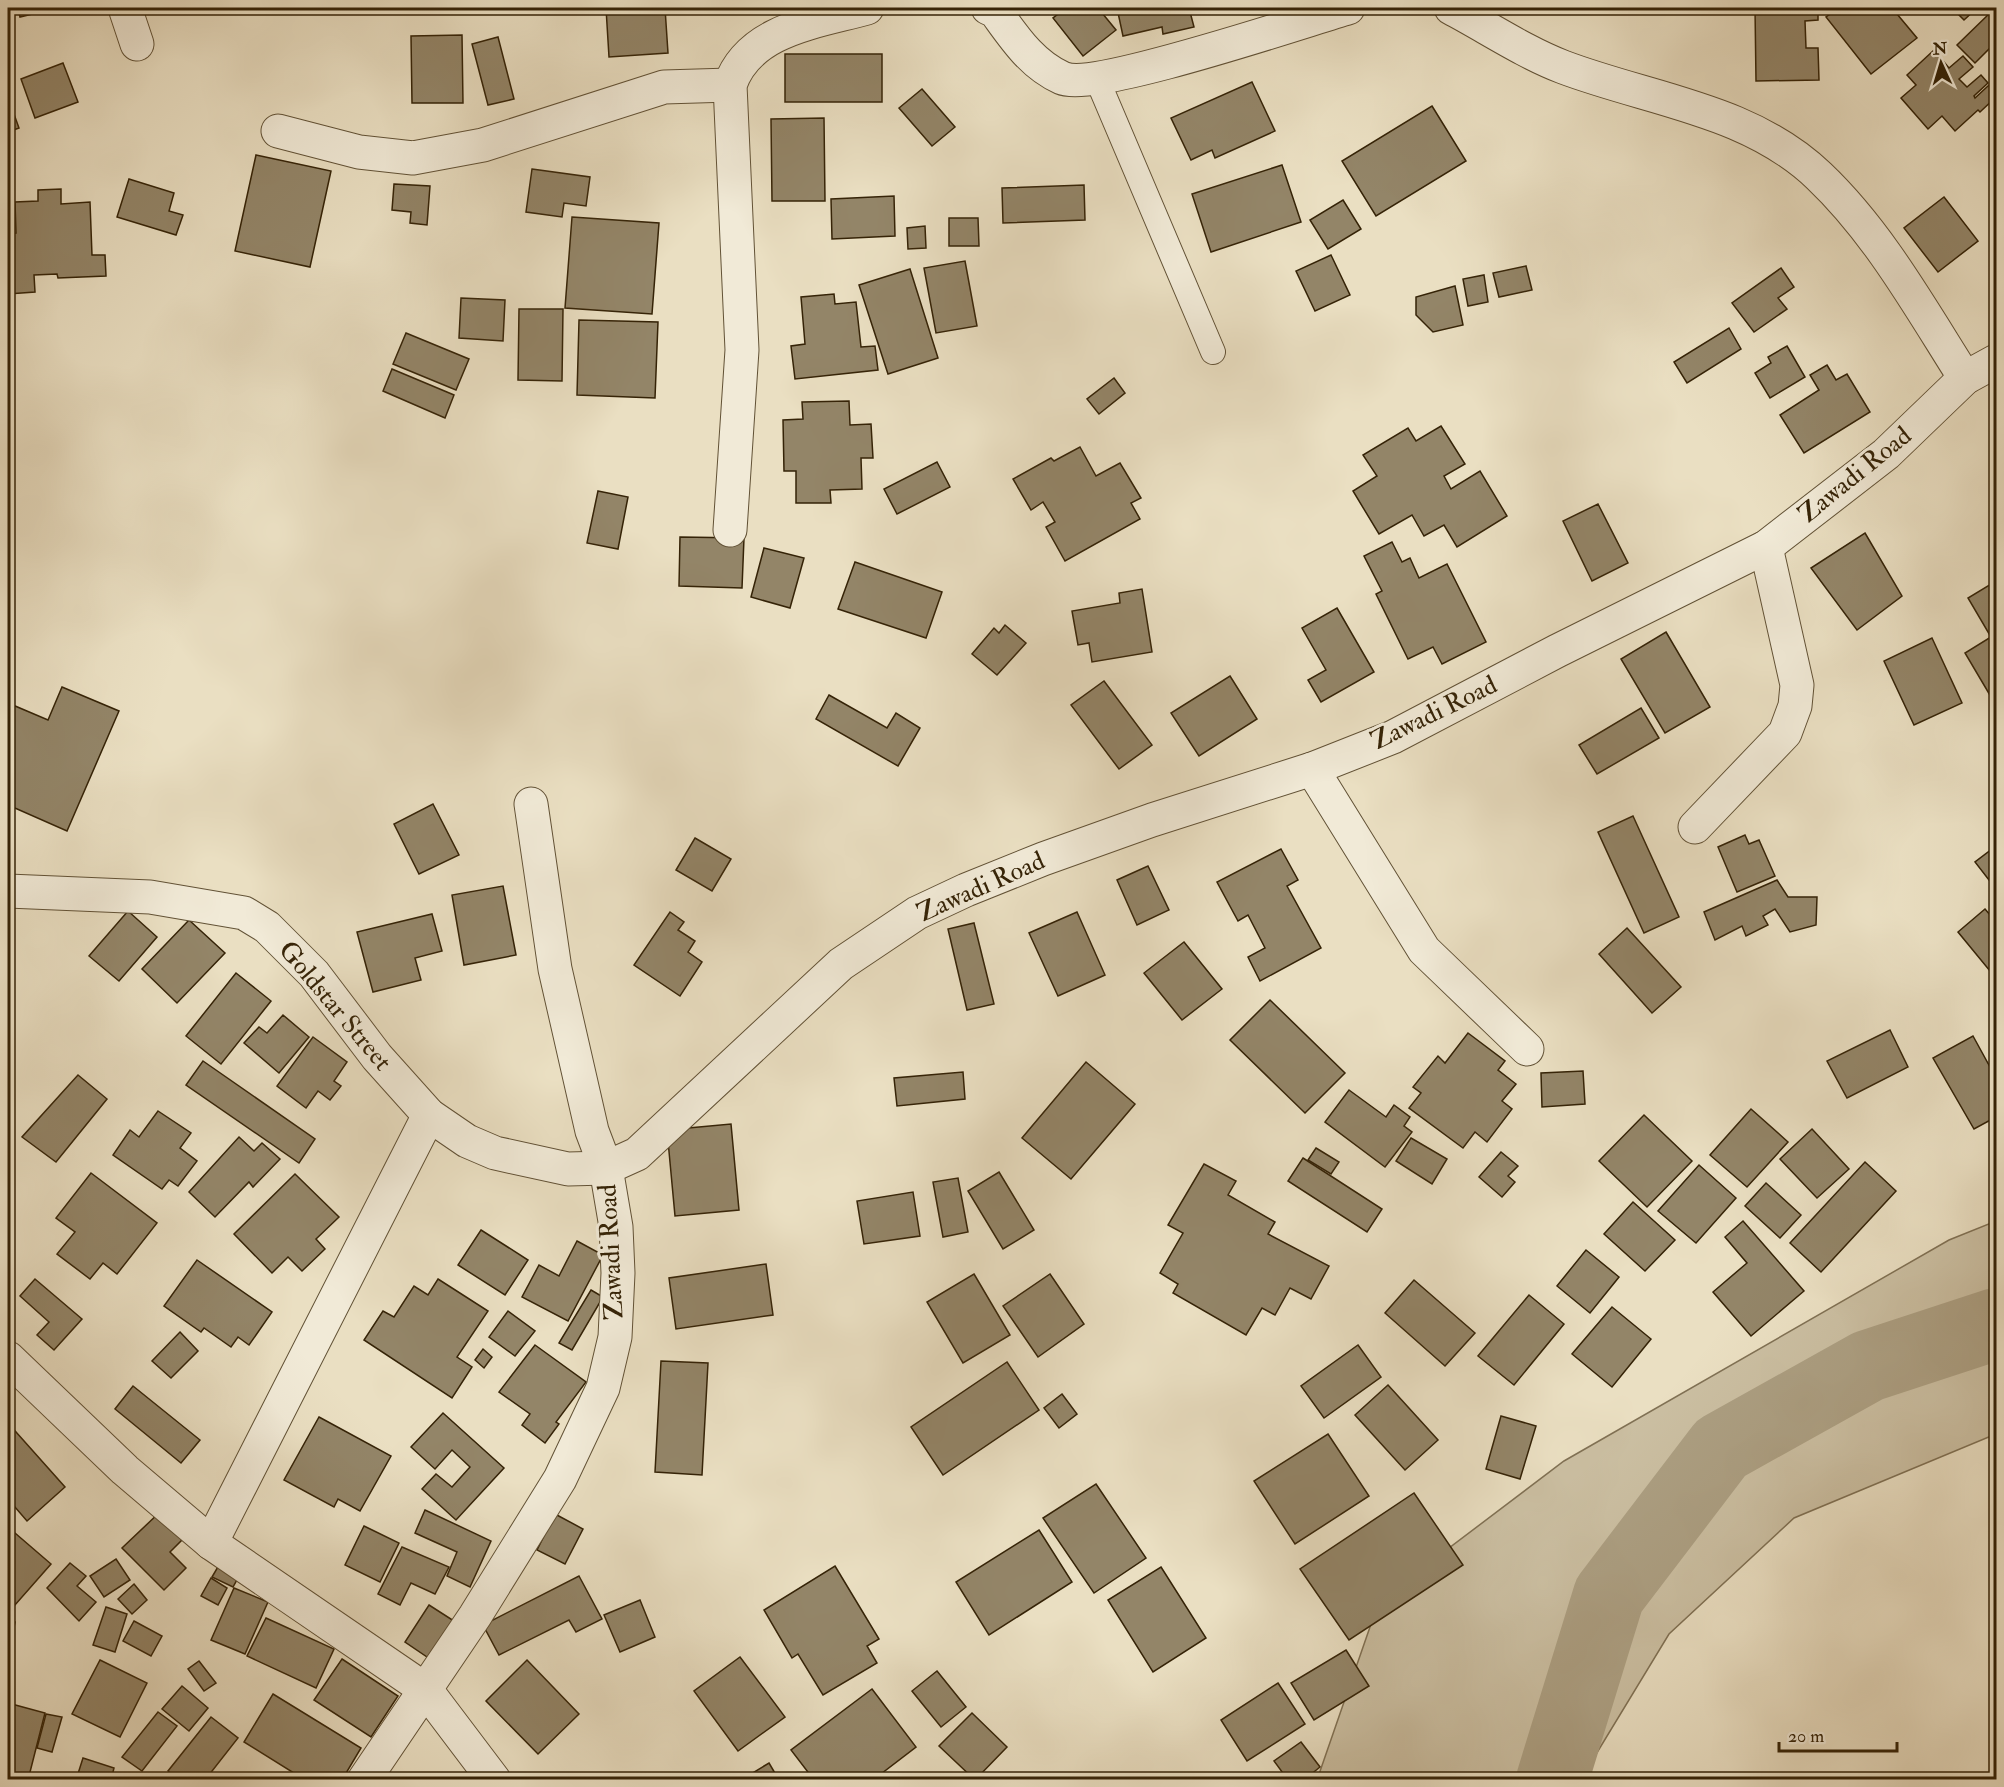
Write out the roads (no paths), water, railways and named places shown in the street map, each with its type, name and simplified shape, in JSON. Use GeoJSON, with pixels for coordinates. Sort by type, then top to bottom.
{"type":"FeatureCollection","features":[{"type":"Feature","properties":{"kind":"street"},"geometry":{"type":"LineString","coordinates":[[125,8],[137,44]]}},
{"type":"Feature","properties":{"kind":"street"},"geometry":{"type":"LineString","coordinates":[[730,530],[742,350],[730,85],[735,69],[771,36],[867,8]]}},
{"type":"Feature","properties":{"kind":"street"},"geometry":{"type":"LineString","coordinates":[[988,8],[995,11],[1032,59],[1064,79],[1097,79],[1203,52],[1348,8]]}},
{"type":"Feature","properties":{"kind":"street"},"geometry":{"type":"LineString","coordinates":[[1451,8],[1562,66],[1747,127],[1783,148],[1819,176],[1856,216],[1899,275],[1965,378]]}},
{"type":"Feature","properties":{"kind":"street"},"geometry":{"type":"LineString","coordinates":[[278,131],[359,152],[413,158],[483,145],[664,87],[730,85]]}},
{"type":"Feature","properties":{"kind":"street","name":"Zawadi Road"},"geometry":{"type":"LineString","coordinates":[[364,1779],[426,1690],[560,1479],[603,1388],[615,1337],[618,1295],[616,1227],[606,1168],[638,1154],[841,964],[917,914],[966,890],[1043,859],[1152,820],[1312,769],[1394,737],[1557,651],[1766,547],[1886,454],[1965,378],[1996,361]]}},
{"type":"Feature","properties":{"kind":"street"},"geometry":{"type":"LineString","coordinates":[[1695,827],[1785,733],[1795,706],[1797,685],[1766,547]]}},
{"type":"Feature","properties":{"kind":"street"},"geometry":{"type":"LineString","coordinates":[[1312,769],[1424,950],[1527,1049]]}},
{"type":"Feature","properties":{"kind":"street"},"geometry":{"type":"LineString","coordinates":[[531,804],[557,980],[592,1131],[606,1168]]}},
{"type":"Feature","properties":{"kind":"street","name":"Goldstar Street"},"geometry":{"type":"LineString","coordinates":[[8,891],[150,897],[244,913],[267,927],[314,974],[377,1057],[429,1115],[467,1141],[495,1153],[568,1169],[606,1168]]}},
{"type":"Feature","properties":{"kind":"street"},"geometry":{"type":"LineString","coordinates":[[211,1544],[429,1115]]}},
{"type":"Feature","properties":{"kind":"street"},"geometry":{"type":"LineString","coordinates":[[8,1358],[125,1470],[211,1544],[426,1690],[494,1779]]}},
{"type":"Feature","properties":{"kind":"lane"},"geometry":{"type":"LineString","coordinates":[[1097,79],[1213,352]]}},
{"type":"Feature","properties":{"kind":"waterway"},"geometry":{"type":"LineString","coordinates":[[1552,1780],[1609,1595],[1721,1448],[1868,1366],[1996,1324]]}}]}
